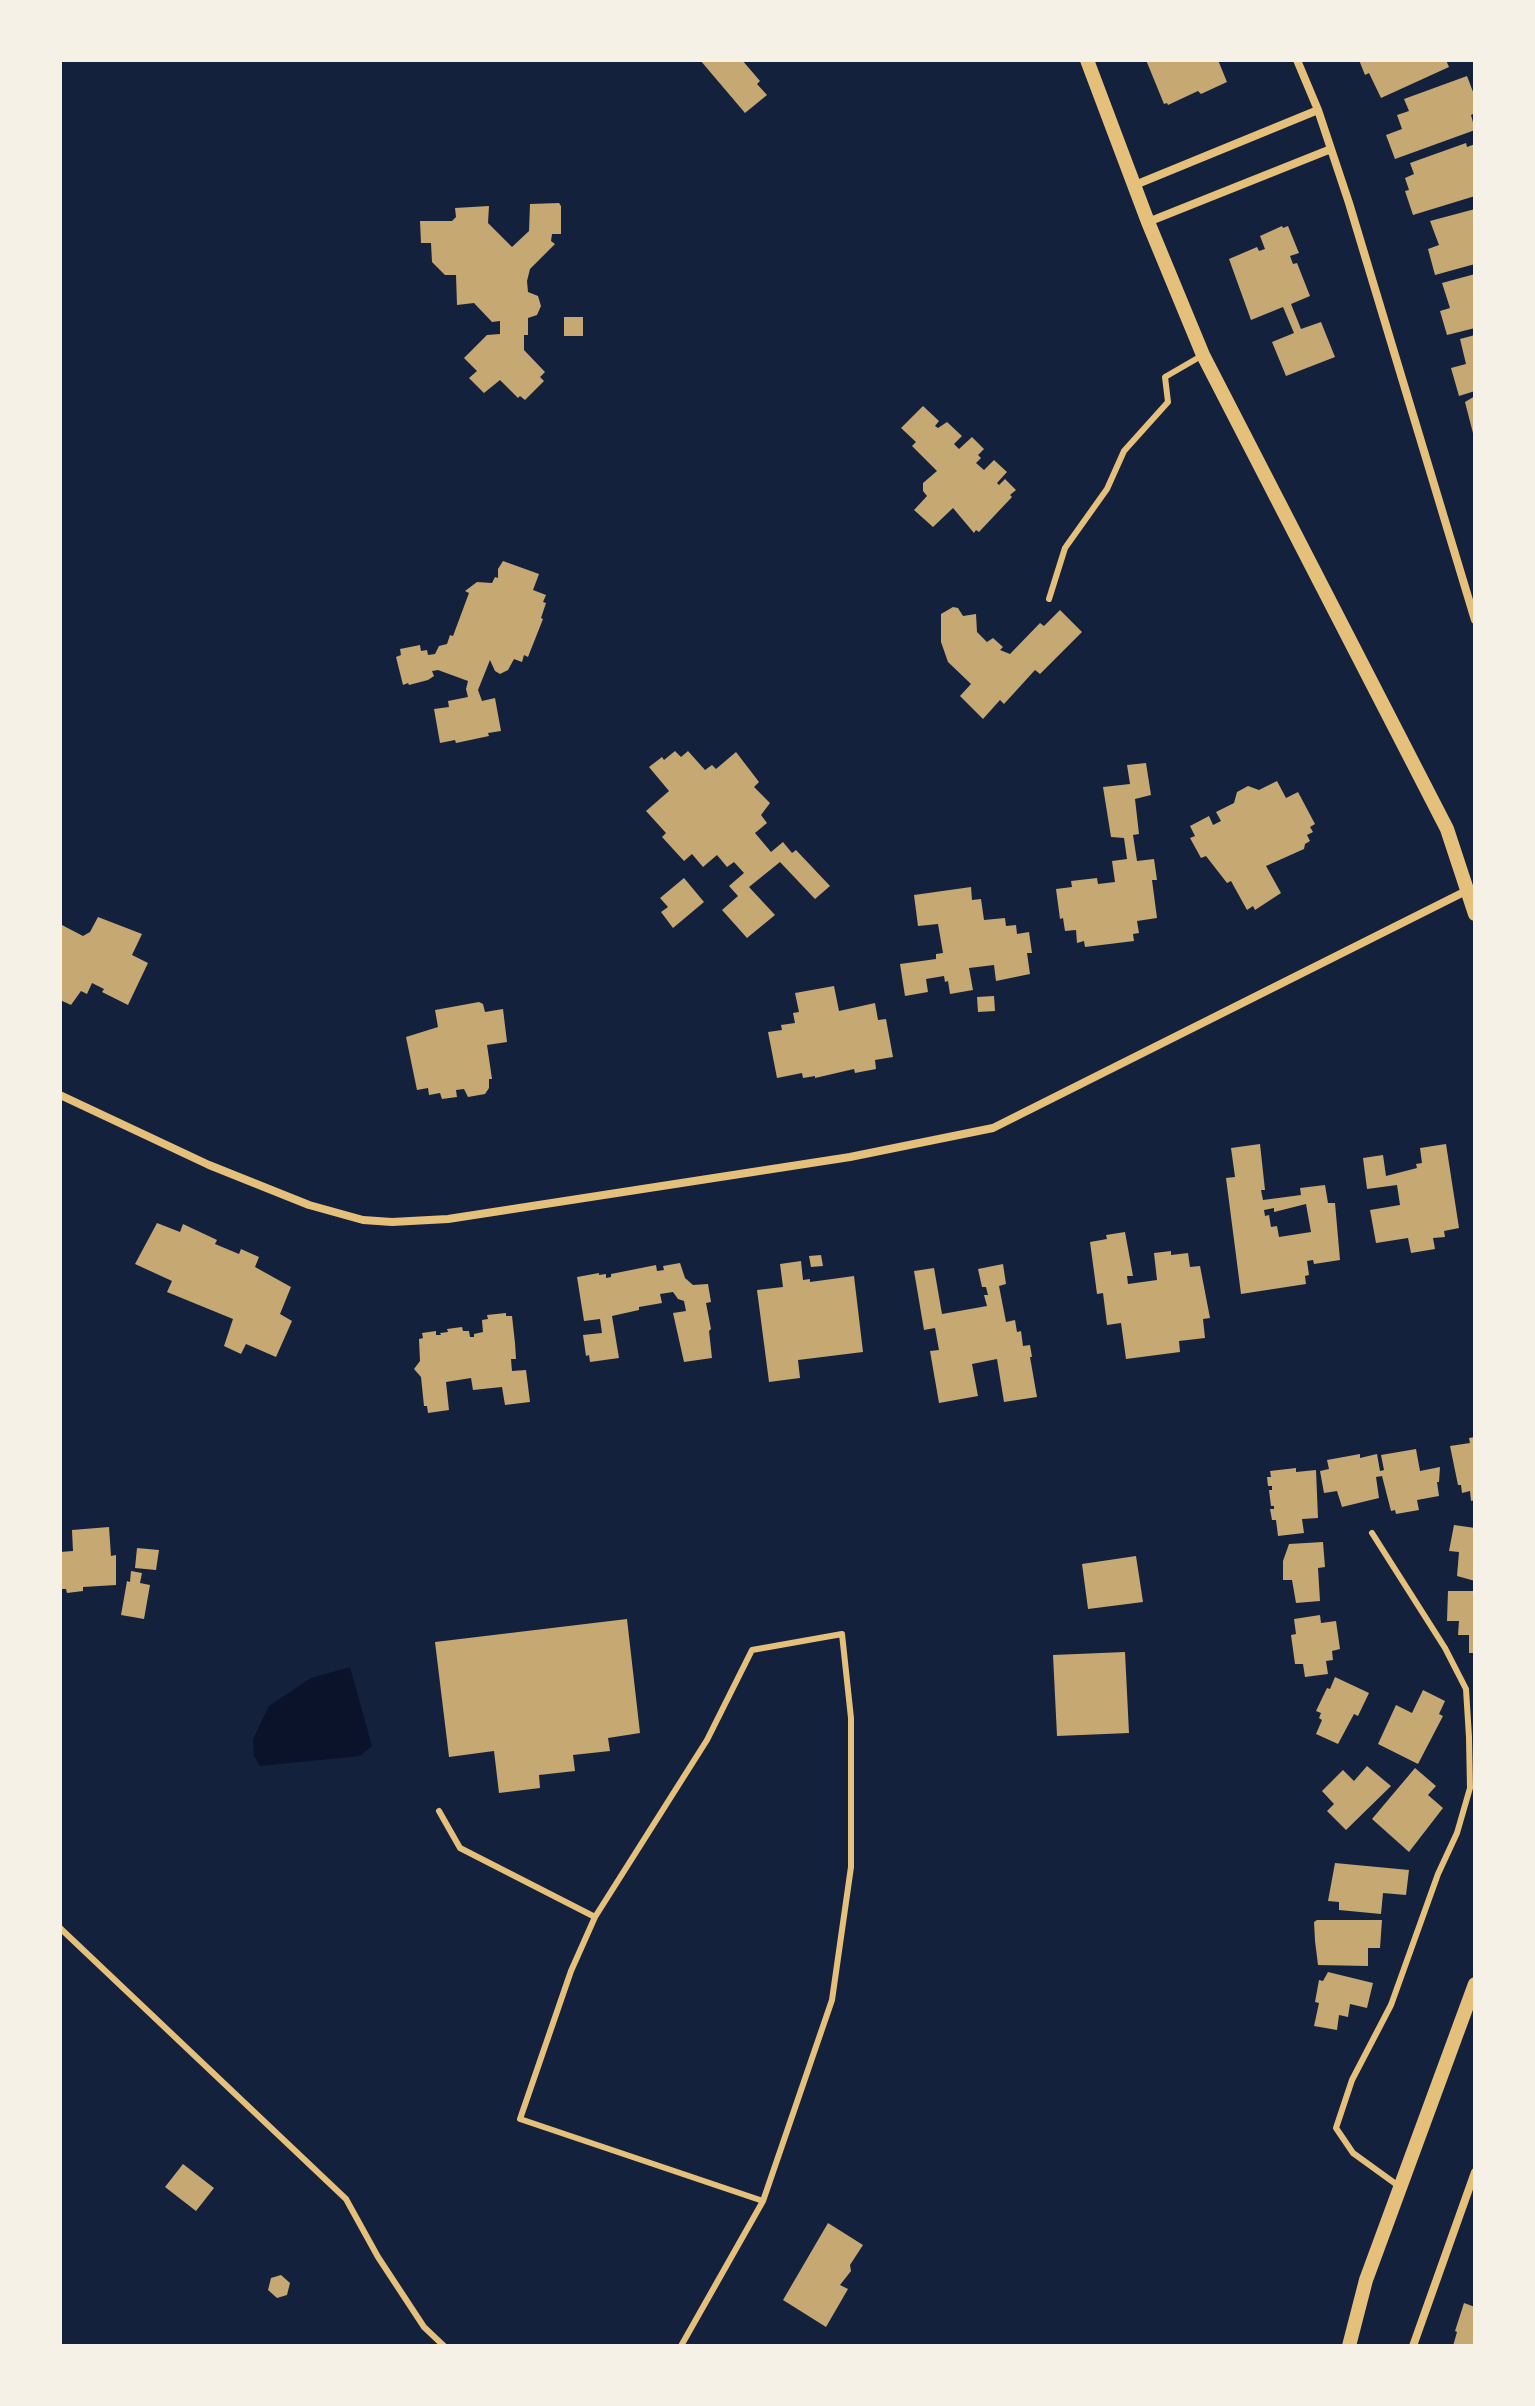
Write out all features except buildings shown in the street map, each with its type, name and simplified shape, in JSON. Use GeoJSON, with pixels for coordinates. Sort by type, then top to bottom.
{"type":"FeatureCollection","features":[{"type":"Feature","properties":{"kind":"street"},"geometry":{"type":"LineString","coordinates":[[1087,60],[1148,222],[1203,355],[1447,829],[1475,914]]}},
{"type":"Feature","properties":{"kind":"street"},"geometry":{"type":"LineString","coordinates":[[1297,60],[1331,149],[1475,620]]}},
{"type":"Feature","properties":{"kind":"street"},"geometry":{"type":"LineString","coordinates":[[1135,185],[1318,110]]}},
{"type":"Feature","properties":{"kind":"street"},"geometry":{"type":"LineString","coordinates":[[1148,222],[1331,149]]}},
{"type":"Feature","properties":{"kind":"street"},"geometry":{"type":"LineString","coordinates":[[60,1095],[209,1165],[309,1205],[363,1220],[448,1219],[850,1157],[993,1128],[1468,890]]}},
{"type":"Feature","properties":{"kind":"street"},"geometry":{"type":"LineString","coordinates":[[1349,2346],[1366,2280],[1475,1984]]}},
{"type":"Feature","properties":{"kind":"street"},"geometry":{"type":"LineString","coordinates":[[1413,2346],[1475,2172]]}},
{"type":"Feature","properties":{"kind":"lane"},"geometry":{"type":"LineString","coordinates":[[1049,599],[1065,548],[1107,489],[1124,451],[1168,402],[1165,377],[1203,355]]}},
{"type":"Feature","properties":{"kind":"lane"},"geometry":{"type":"LineString","coordinates":[[1372,1533],[1445,1648],[1466,1689],[1469,1737],[1470,1788],[1457,1833],[1438,1874],[1391,2005],[1352,2080],[1336,2128],[1353,2153],[1400,2187]]}},
{"type":"Feature","properties":{"kind":"lane"},"geometry":{"type":"LineString","coordinates":[[681,2346],[763,2201],[832,2000],[851,1867],[851,1718],[842,1634],[752,1650],[707,1740],[595,1917],[571,1971],[520,2119],[763,2201]]}},
{"type":"Feature","properties":{"kind":"lane"},"geometry":{"type":"LineString","coordinates":[[439,1811],[460,1848],[595,1917]]}},
{"type":"Feature","properties":{"kind":"lane"},"geometry":{"type":"LineString","coordinates":[[60,1928],[346,2199],[378,2257],[424,2327],[444,2346]]}},
{"type":"Feature","properties":{"kind":"water"},"geometry":{"type":"Polygon","coordinates":[[[350,1667],[372,1746],[360,1756],[260,1766],[254,1756],[253,1739],[269,1706],[311,1678],[350,1667]]]}}]}
